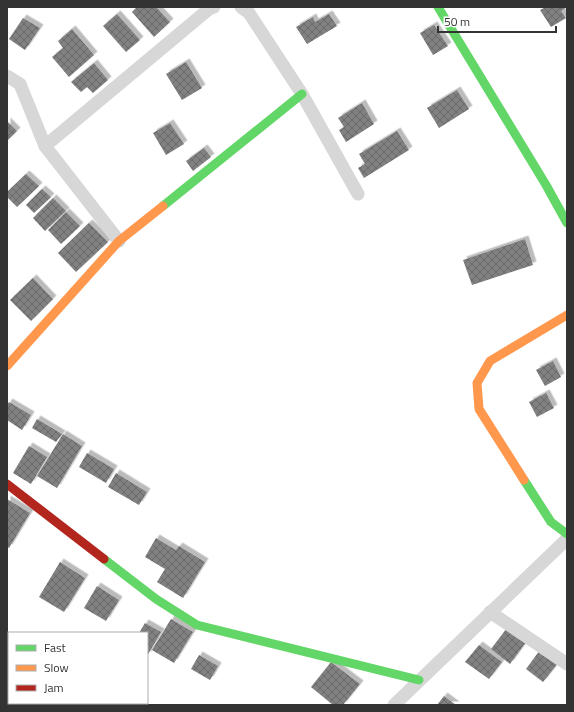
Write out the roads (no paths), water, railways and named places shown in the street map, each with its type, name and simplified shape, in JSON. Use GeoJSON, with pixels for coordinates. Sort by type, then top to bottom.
{"type":"FeatureCollection","features":[{"type":"Feature","properties":{"kind":"street"},"geometry":{"type":"LineString","coordinates":[[46,146],[209,9],[214,7]]}},
{"type":"Feature","properties":{"kind":"street"},"geometry":{"type":"LineString","coordinates":[[241,7],[248,13],[302,94],[358,194]]}},
{"type":"Feature","properties":{"kind":"street"},"geometry":{"type":"LineString","coordinates":[[438,7],[546,185],[567,224]]}},
{"type":"Feature","properties":{"kind":"street"},"geometry":{"type":"LineString","coordinates":[[7,76],[20,84],[46,146],[119,241]]}},
{"type":"Feature","properties":{"kind":"street"},"geometry":{"type":"LineString","coordinates":[[7,366],[119,241],[302,94]]}},
{"type":"Feature","properties":{"kind":"street"},"geometry":{"type":"LineString","coordinates":[[567,315],[490,361],[477,383],[479,409],[551,522],[567,534]]}},
{"type":"Feature","properties":{"kind":"street"},"geometry":{"type":"LineString","coordinates":[[7,484],[156,600],[197,625],[419,680]]}},
{"type":"Feature","properties":{"kind":"street"},"geometry":{"type":"LineString","coordinates":[[394,705],[567,539]]}},
{"type":"Feature","properties":{"kind":"street"},"geometry":{"type":"LineString","coordinates":[[490,612],[567,664]]}}]}
